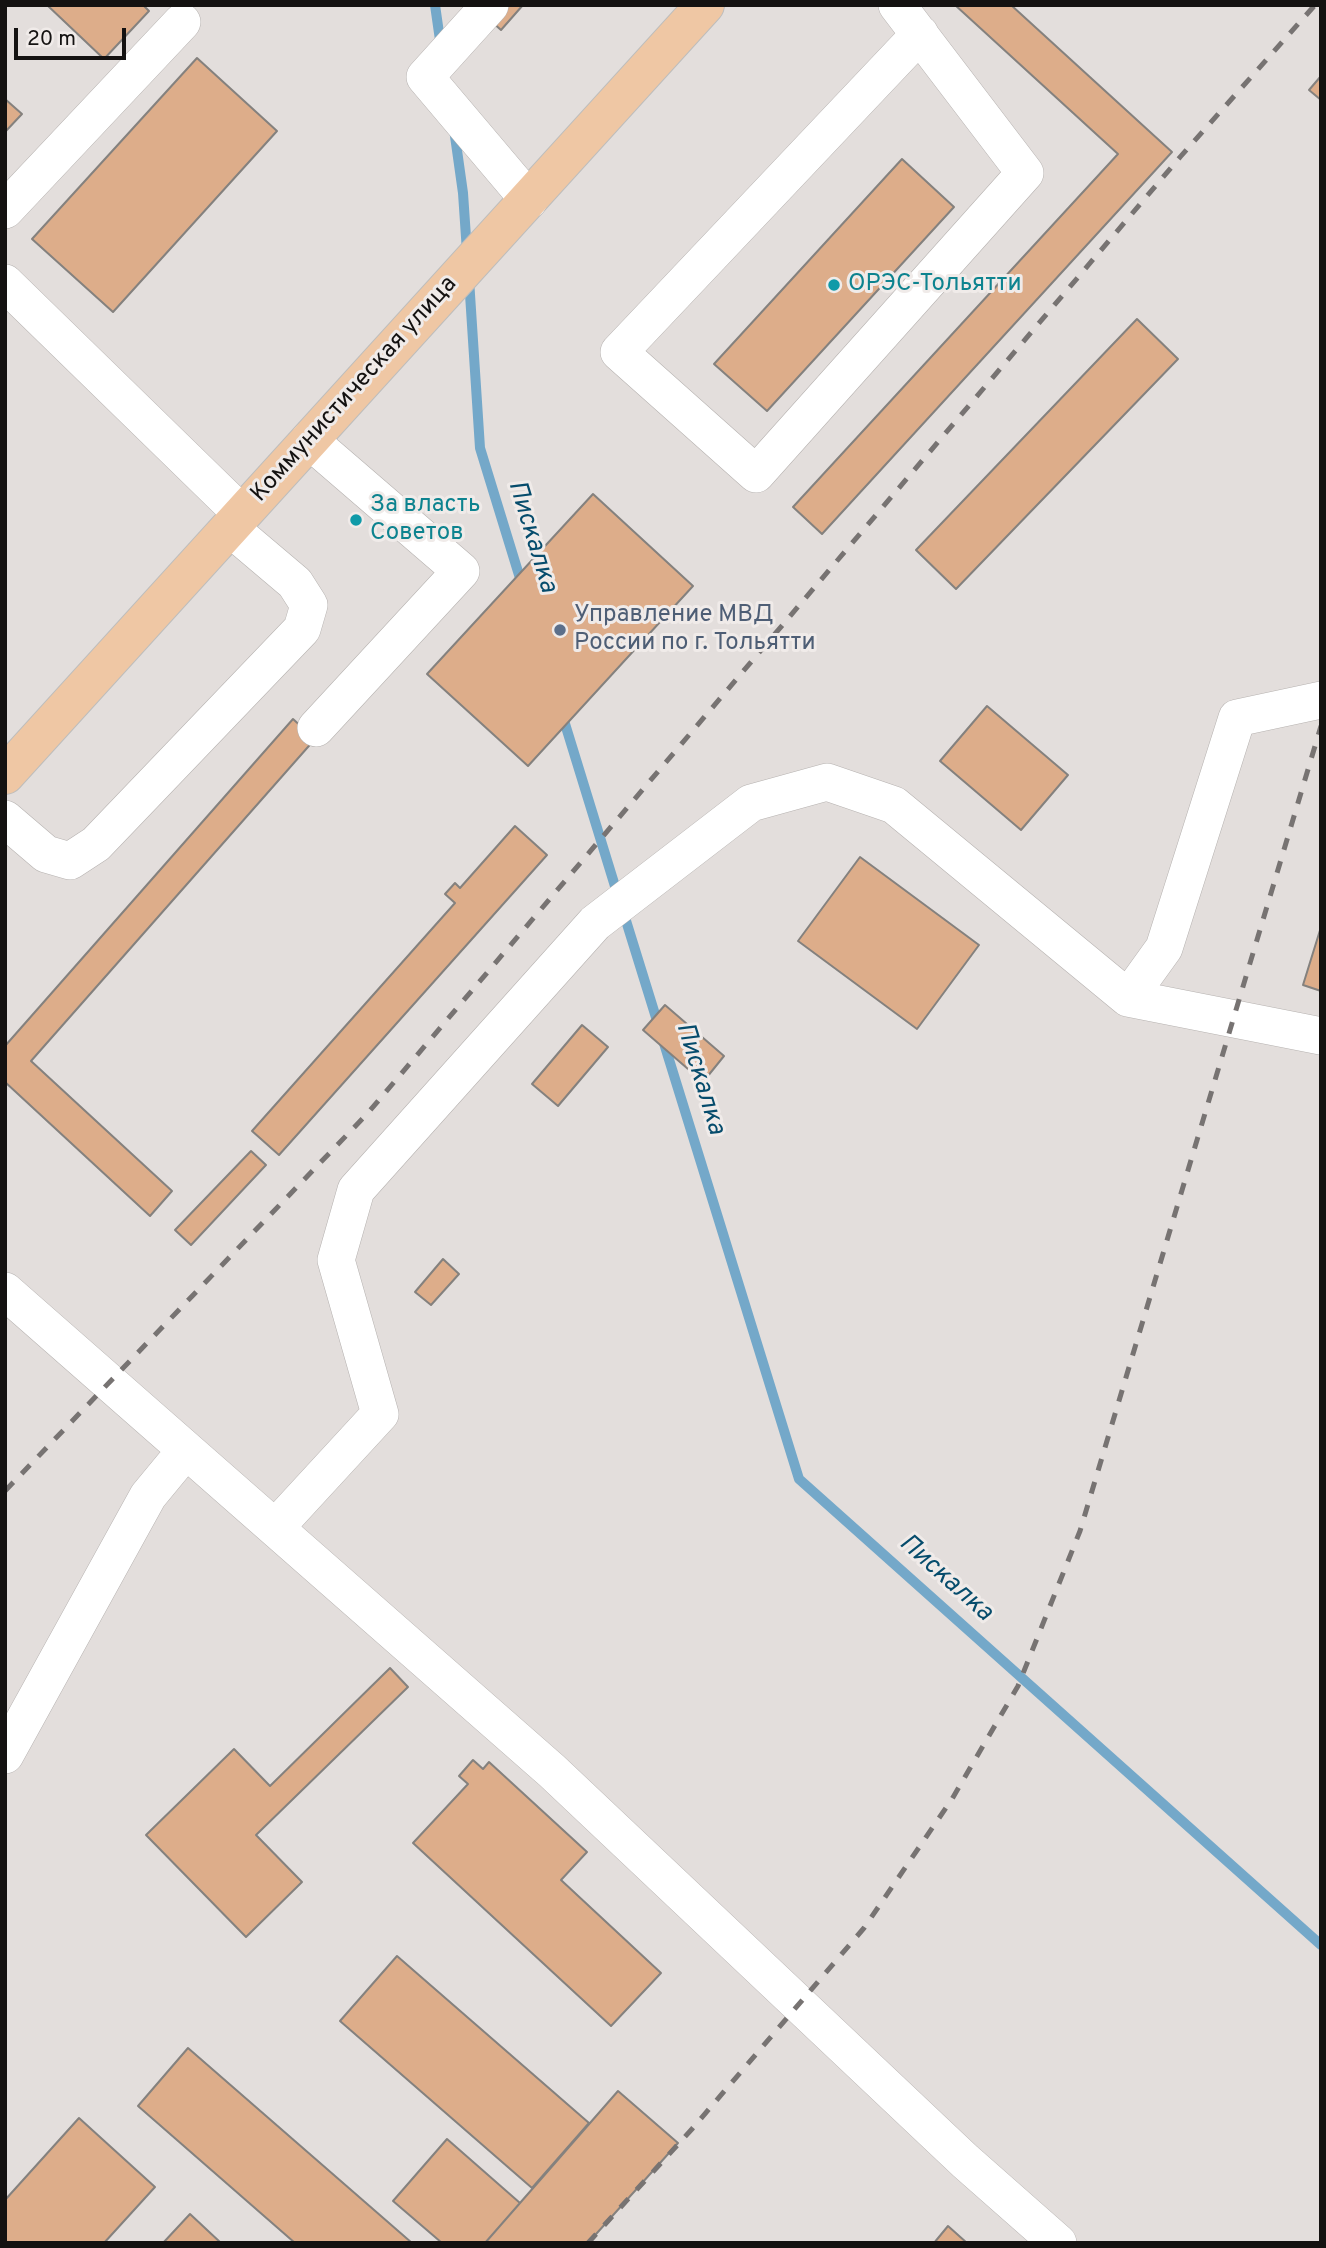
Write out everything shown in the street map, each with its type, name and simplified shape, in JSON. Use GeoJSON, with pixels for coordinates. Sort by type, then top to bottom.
{"type":"FeatureCollection","features":[{"type":"Feature","properties":{"kind":"main road","name":"Коммунистическая улица"},"geometry":{"type":"LineString","coordinates":[[5,775],[705,5]]}},
{"type":"Feature","properties":{"kind":"street"},"geometry":{"type":"LineString","coordinates":[[490,5],[425,77],[529,200]]}},
{"type":"Feature","properties":{"kind":"street"},"geometry":{"type":"LineString","coordinates":[[897,5],[920,34],[1025,173],[756,474],[619,352],[920,34]]}},
{"type":"Feature","properties":{"kind":"street"},"geometry":{"type":"LineString","coordinates":[[5,210],[182,22]]}},
{"type":"Feature","properties":{"kind":"street"},"geometry":{"type":"LineString","coordinates":[[5,283],[295,583],[309,604],[302,629],[96,844],[70,861],[46,854],[5,820]]}},
{"type":"Feature","properties":{"kind":"street"},"geometry":{"type":"LineString","coordinates":[[309,440],[461,571],[316,728]]}},
{"type":"Feature","properties":{"kind":"street"},"geometry":{"type":"LineString","coordinates":[[1128,998],[1164,948],[1237,718],[1321,700]]}},
{"type":"Feature","properties":{"kind":"street"},"geometry":{"type":"LineString","coordinates":[[275,1528],[380,1414],[336,1260],[356,1191],[595,923],[751,803],[827,782],[894,805],[1128,998],[1321,1036]]}},
{"type":"Feature","properties":{"kind":"street"},"geometry":{"type":"LineString","coordinates":[[5,1291],[552,1771],[965,2161],[1058,2243]]}},
{"type":"Feature","properties":{"kind":"street"},"geometry":{"type":"LineString","coordinates":[[5,1755],[148,1496],[186,1450]]}},
{"type":"Feature","properties":{"kind":"building"},"geometry":{"type":"Polygon","coordinates":[[[47,5],[143,5],[149,11],[104,59],[47,5]]]}},
{"type":"Feature","properties":{"kind":"building"},"geometry":{"type":"Polygon","coordinates":[[[473,5],[523,5],[501,30],[473,5]]]}},
{"type":"Feature","properties":{"kind":"building"},"geometry":{"type":"Polygon","coordinates":[[[955,5],[1011,5],[1172,152],[822,534],[793,507],[1118,154],[955,5]]]}},
{"type":"Feature","properties":{"kind":"building"},"geometry":{"type":"Polygon","coordinates":[[[197,58],[277,131],[113,312],[32,239],[197,58]]]}},
{"type":"Feature","properties":{"kind":"building"},"geometry":{"type":"Polygon","coordinates":[[[1321,76],[1321,100],[1309,90],[1321,76]]]}},
{"type":"Feature","properties":{"kind":"building"},"geometry":{"type":"Polygon","coordinates":[[[5,99],[22,114],[5,132],[5,99]]]}},
{"type":"Feature","properties":{"kind":"building","name":"ОРЭС-Тольятти"},"geometry":{"type":"Polygon","coordinates":[[[902,159],[954,207],[767,411],[714,364],[902,159]]]}},
{"type":"Feature","properties":{"kind":"building"},"geometry":{"type":"Polygon","coordinates":[[[1137,319],[1178,359],[956,589],[916,550],[1137,319]]]}},
{"type":"Feature","properties":{"kind":"building","name":"Управление МВД России по г. Тольятти"},"geometry":{"type":"Polygon","coordinates":[[[593,494],[693,586],[528,766],[427,674],[593,494]]]}},
{"type":"Feature","properties":{"kind":"building"},"geometry":{"type":"Polygon","coordinates":[[[987,706],[1068,775],[1021,830],[940,761],[987,706]]]}},
{"type":"Feature","properties":{"kind":"building"},"geometry":{"type":"Polygon","coordinates":[[[293,719],[315,739],[31,1061],[172,1191],[150,1216],[5,1082],[5,1046],[293,719]]]}},
{"type":"Feature","properties":{"kind":"building"},"geometry":{"type":"Polygon","coordinates":[[[515,826],[547,855],[279,1155],[252,1131],[455,903],[445,894],[455,883],[460,888],[515,826]]]}},
{"type":"Feature","properties":{"kind":"building"},"geometry":{"type":"Polygon","coordinates":[[[860,857],[979,945],[917,1029],[798,941],[860,857]]]}},
{"type":"Feature","properties":{"kind":"building"},"geometry":{"type":"Polygon","coordinates":[[[1321,927],[1321,991],[1303,985],[1321,927]]]}},
{"type":"Feature","properties":{"kind":"building"},"geometry":{"type":"Polygon","coordinates":[[[665,1005],[724,1056],[703,1082],[643,1030],[665,1005]]]}},
{"type":"Feature","properties":{"kind":"building"},"geometry":{"type":"Polygon","coordinates":[[[582,1025],[608,1047],[558,1106],[532,1084],[582,1025]]]}},
{"type":"Feature","properties":{"kind":"building"},"geometry":{"type":"Polygon","coordinates":[[[251,1151],[266,1165],[191,1245],[175,1230],[251,1151]]]}},
{"type":"Feature","properties":{"kind":"building"},"geometry":{"type":"Polygon","coordinates":[[[443,1259],[459,1274],[431,1305],[415,1292],[443,1259]]]}},
{"type":"Feature","properties":{"kind":"building"},"geometry":{"type":"Polygon","coordinates":[[[390,1668],[408,1687],[256,1835],[302,1882],[246,1937],[146,1835],[234,1749],[270,1786],[390,1668]]]}},
{"type":"Feature","properties":{"kind":"building"},"geometry":{"type":"Polygon","coordinates":[[[473,1760],[483,1769],[489,1762],[587,1852],[561,1880],[661,1973],[611,2026],[413,1843],[468,1784],[459,1776],[473,1760]]]}},
{"type":"Feature","properties":{"kind":"building"},"geometry":{"type":"Polygon","coordinates":[[[397,1956],[589,2123],[532,2188],[340,2021],[397,1956]]]}},
{"type":"Feature","properties":{"kind":"building"},"geometry":{"type":"Polygon","coordinates":[[[188,2048],[412,2243],[295,2243],[138,2106],[188,2048]]]}},
{"type":"Feature","properties":{"kind":"building"},"geometry":{"type":"Polygon","coordinates":[[[618,2091],[678,2143],[588,2243],[485,2243],[618,2091]]]}},
{"type":"Feature","properties":{"kind":"building"},"geometry":{"type":"Polygon","coordinates":[[[79,2118],[155,2187],[104,2243],[5,2243],[5,2200],[79,2118]]]}},
{"type":"Feature","properties":{"kind":"building"},"geometry":{"type":"Polygon","coordinates":[[[447,2139],[520,2203],[485,2243],[442,2243],[393,2201],[447,2139]]]}},
{"type":"Feature","properties":{"kind":"building"},"geometry":{"type":"Polygon","coordinates":[[[190,2214],[221,2243],[163,2243],[190,2214]]]}},
{"type":"Feature","properties":{"kind":"building"},"geometry":{"type":"Polygon","coordinates":[[[948,2226],[967,2243],[934,2243],[948,2226]]]}},
{"type":"Feature","properties":{"kind":"waterway","name":"Пискалка"},"geometry":{"type":"LineString","coordinates":[[435,5],[441,47]]}},
{"type":"Feature","properties":{"kind":"waterway","name":"Пискалка"},"geometry":{"type":"LineString","coordinates":[[454,129],[463,193],[467,252]]}},
{"type":"Feature","properties":{"kind":"waterway","name":"Пискалка"},"geometry":{"type":"LineString","coordinates":[[469,279],[480,448],[523,588]]}},
{"type":"Feature","properties":{"kind":"waterway","name":"Пискалка"},"geometry":{"type":"LineString","coordinates":[[562,714],[618,896]]}},
{"type":"Feature","properties":{"kind":"waterway","name":"Пискалка"},"geometry":{"type":"LineString","coordinates":[[623,911],[799,1479],[1321,1945]]}},
{"type":"Feature","properties":{"kind":"railway"},"geometry":{"type":"LineString","coordinates":[[5,1491],[367,1114],[1181,156],[1315,5]]}},
{"type":"Feature","properties":{"kind":"railway"},"geometry":{"type":"LineString","coordinates":[[588,2243],[692,2129],[864,1928],[952,1799],[1018,1686],[1080,1531],[1321,726]]}},
{"type":"Feature","properties":{"kind":"place","name":"ОРЭС-Тольятти"},"geometry":{"type":"Point","coordinates":[834,285]}},
{"type":"Feature","properties":{"kind":"place","name":"За власть Советов"},"geometry":{"type":"Point","coordinates":[356,520]}},
{"type":"Feature","properties":{"kind":"place","name":"Управление МВД России по г. Тольятти"},"geometry":{"type":"Point","coordinates":[560,630]}}]}
